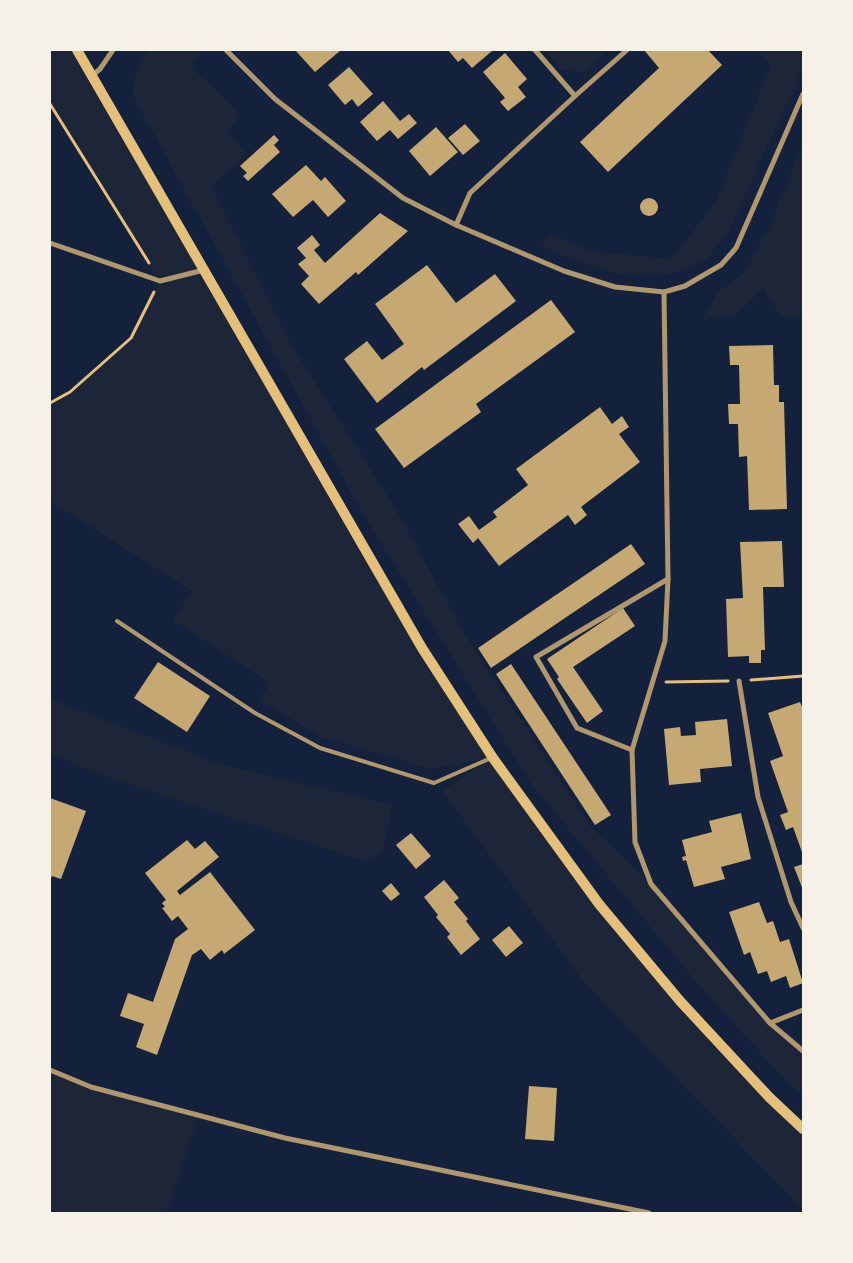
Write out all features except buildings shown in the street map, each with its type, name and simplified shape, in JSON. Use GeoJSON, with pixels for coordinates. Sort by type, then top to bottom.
{"type":"FeatureCollection","features":[{"type":"Feature","properties":{"kind":"main road"},"geometry":{"type":"LineString","coordinates":[[77,50],[422,648],[493,758],[599,904],[680,1001],[769,1097],[803,1129]]}},
{"type":"Feature","properties":{"kind":"street"},"geometry":{"type":"LineString","coordinates":[[93,75],[100,69],[113,50]]}},
{"type":"Feature","properties":{"kind":"street"},"geometry":{"type":"LineString","coordinates":[[226,50],[276,99],[403,198],[456,225],[564,271],[615,287],[664,292],[685,286],[702,276],[720,265],[736,248],[803,94]]}},
{"type":"Feature","properties":{"kind":"street"},"geometry":{"type":"LineString","coordinates":[[535,50],[575,96]]}},
{"type":"Feature","properties":{"kind":"street"},"geometry":{"type":"LineString","coordinates":[[456,225],[470,193],[627,50]]}},
{"type":"Feature","properties":{"kind":"street"},"geometry":{"type":"LineString","coordinates":[[50,243],[160,281],[204,270]]}},
{"type":"Feature","properties":{"kind":"street"},"geometry":{"type":"LineString","coordinates":[[664,292],[668,579],[665,641],[632,750],[635,842],[652,884],[770,1023],[803,1051]]}},
{"type":"Feature","properties":{"kind":"street"},"geometry":{"type":"LineString","coordinates":[[632,750],[577,728],[536,657],[668,579]]}},
{"type":"Feature","properties":{"kind":"street"},"geometry":{"type":"LineString","coordinates":[[739,681],[758,797],[791,902],[803,928]]}},
{"type":"Feature","properties":{"kind":"street"},"geometry":{"type":"LineString","coordinates":[[770,1023],[803,1010]]}},
{"type":"Feature","properties":{"kind":"street"},"geometry":{"type":"LineString","coordinates":[[50,1070],[91,1088],[285,1138],[649,1213]]}},
{"type":"Feature","properties":{"kind":"lane"},"geometry":{"type":"LineString","coordinates":[[118,621],[255,713],[320,748],[434,783],[493,758]]}},
{"type":"Feature","properties":{"kind":"path"},"geometry":{"type":"LineString","coordinates":[[50,104],[160,281],[131,338],[70,392],[50,402]]}},
{"type":"Feature","properties":{"kind":"shaded area"},"geometry":{"type":"Polygon","coordinates":[[[50,50],[77,50],[422,648],[599,904],[680,1001],[803,1129],[803,1210],[584,982],[442,791],[492,758],[430,769],[321,737],[260,700],[270,683],[173,620],[192,591],[50,501],[50,403],[70,392],[131,338],[160,281],[50,104],[50,50]]]}},
{"type":"Feature","properties":{"kind":"shaded area"},"geometry":{"type":"Polygon","coordinates":[[[147,50],[203,51],[191,67],[241,114],[228,131],[247,154],[211,186],[290,343],[391,501],[464,633],[590,826],[651,884],[770,1023],[803,1051],[803,1096],[786,1081],[698,984],[532,785],[364,516],[133,96],[135,77],[147,50]]]}},
{"type":"Feature","properties":{"kind":"shaded area"},"geometry":{"type":"Polygon","coordinates":[[[545,50],[608,50],[584,72],[562,70],[545,50]]]}},
{"type":"Feature","properties":{"kind":"shaded area"},"geometry":{"type":"Polygon","coordinates":[[[757,50],[803,50],[803,68],[728,233],[705,261],[667,275],[627,276],[583,263],[542,247],[548,234],[595,252],[672,259],[716,201],[771,65],[757,50]]]}},
{"type":"Feature","properties":{"kind":"shaded area"},"geometry":{"type":"Polygon","coordinates":[[[803,142],[803,316],[780,316],[763,288],[734,316],[704,317],[718,292],[744,273],[769,228],[803,142]]]}},
{"type":"Feature","properties":{"kind":"shaded area"},"geometry":{"type":"Polygon","coordinates":[[[50,699],[220,764],[392,805],[382,854],[365,861],[115,780],[50,754],[50,699]]]}},
{"type":"Feature","properties":{"kind":"shaded area"},"geometry":{"type":"Polygon","coordinates":[[[50,1070],[91,1087],[199,1115],[167,1213],[50,1213],[50,1070]]]}}]}
